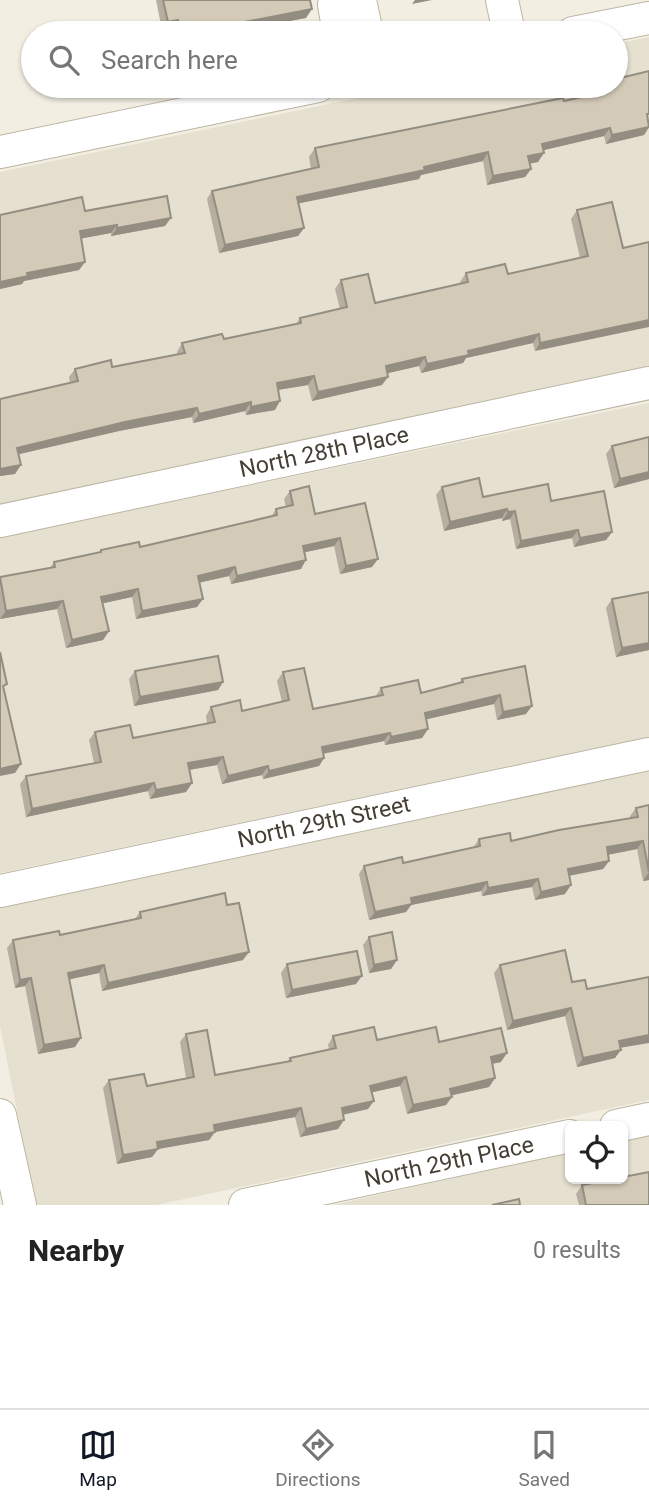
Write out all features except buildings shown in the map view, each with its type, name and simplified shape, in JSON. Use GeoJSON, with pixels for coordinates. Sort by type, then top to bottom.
{"type":"FeatureCollection","features":[{"type":"Feature","properties":{"kind":"street"},"geometry":{"type":"LineString","coordinates":[[335,0],[337,21]]}},
{"type":"Feature","properties":{"kind":"street"},"geometry":{"type":"LineString","coordinates":[[360,0],[364,21]]}},
{"type":"Feature","properties":{"kind":"street"},"geometry":{"type":"LineString","coordinates":[[502,0],[506,21]]}},
{"type":"Feature","properties":{"kind":"street"},"geometry":{"type":"LineString","coordinates":[[628,22],[649,18]]}},
{"type":"Feature","properties":{"kind":"street"},"geometry":{"type":"LineString","coordinates":[[0,152],[260,98]]}},
{"type":"Feature","properties":{"kind":"street","name":"North 28th Place"},"geometry":{"type":"LineString","coordinates":[[0,521],[649,383]]}},
{"type":"Feature","properties":{"kind":"street","name":"North 29th Street"},"geometry":{"type":"LineString","coordinates":[[0,891],[649,754]]}},
{"type":"Feature","properties":{"kind":"street"},"geometry":{"type":"LineString","coordinates":[[0,1115],[20,1205]]}},
{"type":"Feature","properties":{"kind":"street"},"geometry":{"type":"LineString","coordinates":[[628,1123],[649,1119]]}},
{"type":"Feature","properties":{"kind":"street","name":"North 29th Place"},"geometry":{"type":"LineString","coordinates":[[245,1205],[565,1137]]}},
{"type":"Feature","properties":{"kind":"shaded area"},"geometry":{"type":"Polygon","coordinates":[[[649,37],[649,370],[0,505],[0,172],[358,98],[628,98],[628,41],[649,37]]]}},
{"type":"Feature","properties":{"kind":"shaded area"},"geometry":{"type":"Polygon","coordinates":[[[649,403],[649,737],[0,873],[0,537],[649,403]]]}},
{"type":"Feature","properties":{"kind":"shaded area"},"geometry":{"type":"Polygon","coordinates":[[[649,769],[649,1100],[156,1205],[36,1205],[0,1026],[0,907],[649,769]]]}},
{"type":"Feature","properties":{"kind":"shaded area"},"geometry":{"type":"Polygon","coordinates":[[[649,1135],[649,1205],[333,1205],[565,1153],[565,1184],[628,1184],[628,1140],[649,1135]]]}}]}
